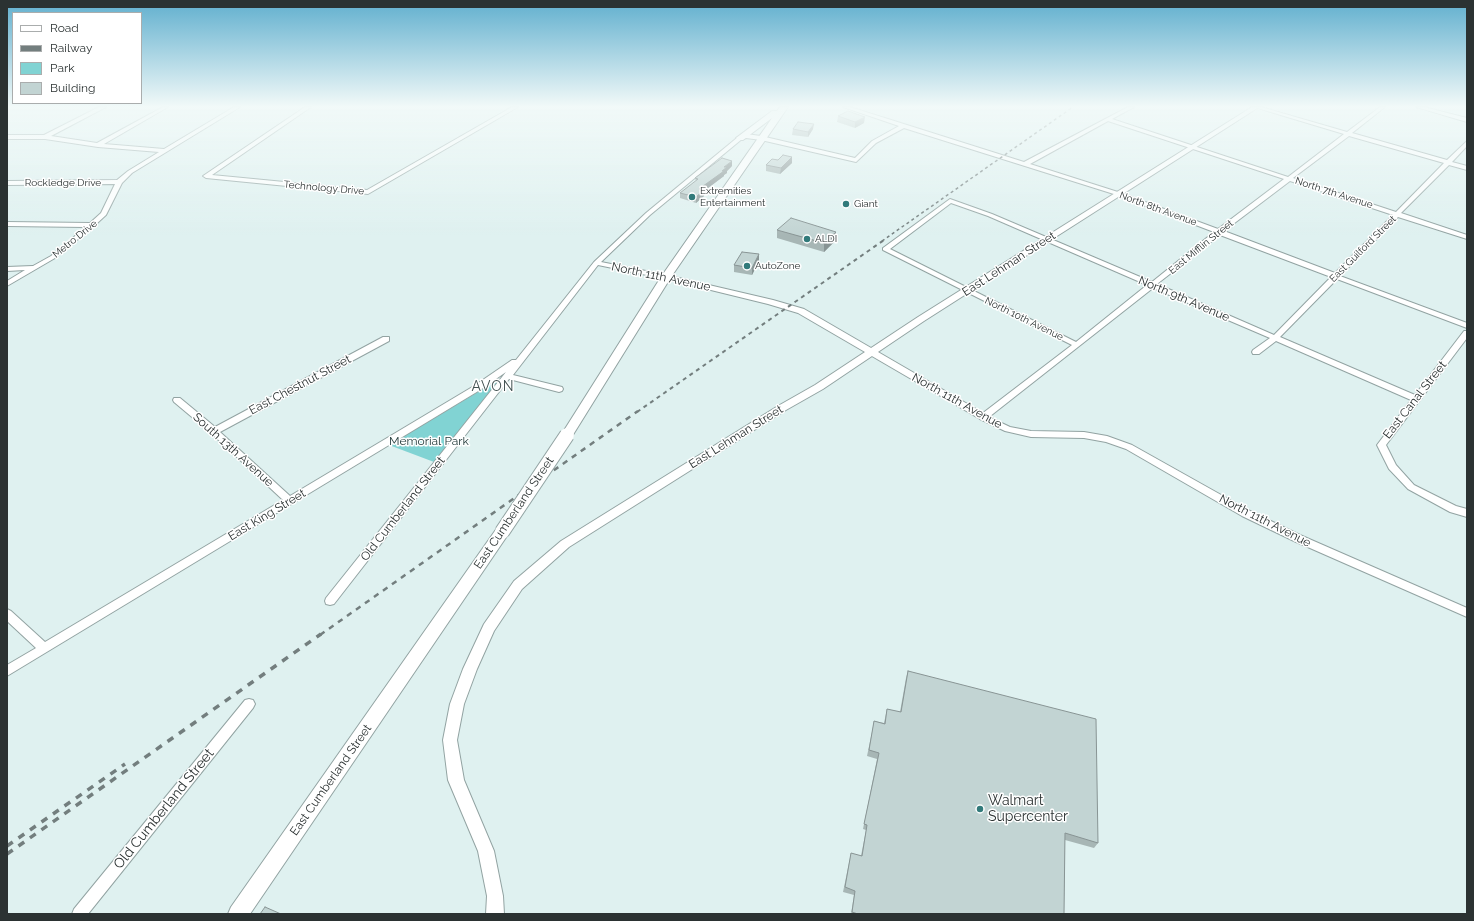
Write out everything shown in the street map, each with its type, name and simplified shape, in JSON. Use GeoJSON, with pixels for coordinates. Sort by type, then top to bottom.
{"type":"FeatureCollection","features":[{"type":"Feature","properties":{"kind":"highway","name":"East Cumberland Street"},"geometry":{"type":"LineString","coordinates":[[238,914],[502,532],[567,435],[666,277],[754,150]]}},
{"type":"Feature","properties":{"kind":"main road","name":"East Lehman Street"},"geometry":{"type":"LineString","coordinates":[[495,914],[495,896],[486,851],[456,780],[450,740],[457,704],[470,669],[489,628],[518,585],[565,544],[782,408],[819,387],[871,351],[1046,239],[1189,150]]}},
{"type":"Feature","properties":{"kind":"street"},"geometry":{"type":"LineString","coordinates":[[154,150],[166,151]]}},
{"type":"Feature","properties":{"kind":"street","name":"Technology Drive"},"geometry":{"type":"LineString","coordinates":[[244,150],[206,176],[368,192],[441,150]]}},
{"type":"Feature","properties":{"kind":"street","name":"Old Cumberland Street"},"geometry":{"type":"LineString","coordinates":[[330,601],[596,263],[648,214],[725,150]]}},
{"type":"Feature","properties":{"kind":"street"},"geometry":{"type":"LineString","coordinates":[[813,150],[856,160],[866,150]]}},
{"type":"Feature","properties":{"kind":"street","name":"North 8th Avenue"},"geometry":{"type":"LineString","coordinates":[[979,150],[1119,194],[1467,326]]}},
{"type":"Feature","properties":{"kind":"street"},"geometry":{"type":"LineString","coordinates":[[1024,164],[1051,150]]}},
{"type":"Feature","properties":{"kind":"street","name":"North 7th Avenue"},"geometry":{"type":"LineString","coordinates":[[1203,150],[1467,237]]}},
{"type":"Feature","properties":{"kind":"street","name":"East Mifflin Street"},"geometry":{"type":"LineString","coordinates":[[983,417],[1077,345],[1288,178],[1326,150]]}},
{"type":"Feature","properties":{"kind":"street"},"geometry":{"type":"LineString","coordinates":[[1406,150],[1467,168]]}},
{"type":"Feature","properties":{"kind":"street","name":"East Guilford Street"},"geometry":{"type":"LineString","coordinates":[[1256,352],[1275,338],[1460,150]]}},
{"type":"Feature","properties":{"kind":"street","name":"Metro Drive"},"geometry":{"type":"LineString","coordinates":[[7,284],[53,257],[92,225],[104,214],[119,182],[130,172],[166,151]]}},
{"type":"Feature","properties":{"kind":"street","name":"Rockledge Drive"},"geometry":{"type":"LineString","coordinates":[[7,183],[119,182]]}},
{"type":"Feature","properties":{"kind":"street","name":"North 9th Avenue"},"geometry":{"type":"LineString","coordinates":[[885,249],[950,201],[990,215],[1417,398]]}},
{"type":"Feature","properties":{"kind":"street"},"geometry":{"type":"LineString","coordinates":[[7,224],[92,225]]}},
{"type":"Feature","properties":{"kind":"street","name":"North 10th Avenue"},"geometry":{"type":"LineString","coordinates":[[885,249],[1077,345]]}},
{"type":"Feature","properties":{"kind":"street","name":"North 11th Avenue"},"geometry":{"type":"LineString","coordinates":[[596,263],[666,277],[801,311],[983,417],[1008,429],[1031,434],[1084,435],[1107,439],[1129,447],[1245,513],[1304,541],[1467,613]]}},
{"type":"Feature","properties":{"kind":"street"},"geometry":{"type":"LineString","coordinates":[[7,268],[33,268]]}},
{"type":"Feature","properties":{"kind":"street","name":"East Canal Street"},"geometry":{"type":"LineString","coordinates":[[1467,333],[1381,445],[1392,467],[1411,487],[1453,510],[1467,513]]}},
{"type":"Feature","properties":{"kind":"street","name":"East Chestnut Street"},"geometry":{"type":"LineString","coordinates":[[214,431],[386,339]]}},
{"type":"Feature","properties":{"kind":"street","name":"East King Street"},"geometry":{"type":"LineString","coordinates":[[7,671],[477,388],[524,354]]}},
{"type":"Feature","properties":{"kind":"street"},"geometry":{"type":"LineString","coordinates":[[508,376],[559,389]]}},
{"type":"Feature","properties":{"kind":"street","name":"South 13th Avenue"},"geometry":{"type":"LineString","coordinates":[[177,400],[214,431],[290,501]]}},
{"type":"Feature","properties":{"kind":"street"},"geometry":{"type":"LineString","coordinates":[[7,614],[44,648]]}},
{"type":"Feature","properties":{"kind":"street","name":"Old Cumberland Street"},"geometry":{"type":"LineString","coordinates":[[79,914],[249,704]]}},
{"type":"Feature","properties":{"kind":"green space","name":"Memorial Park"},"geometry":{"type":"Polygon","coordinates":[[[503,377],[434,462],[389,445],[503,377]]]}},
{"type":"Feature","properties":{"kind":"building"},"geometry":{"type":"Polygon","coordinates":[[[783,155],[792,157],[781,168],[766,165],[772,159],[778,160],[783,155]]]}},
{"type":"Feature","properties":{"kind":"building"},"geometry":{"type":"Polygon","coordinates":[[[722,158],[732,161],[724,167],[727,167],[722,171],[724,171],[699,189],[704,190],[696,197],[680,193],[698,179],[695,178],[722,158]]]}},
{"type":"Feature","properties":{"kind":"building"},"geometry":{"type":"Polygon","coordinates":[[[791,218],[836,232],[824,243],[777,230],[791,218]]]}},
{"type":"Feature","properties":{"kind":"building"},"geometry":{"type":"Polygon","coordinates":[[[742,252],[759,254],[752,268],[734,265],[742,252]]]}},
{"type":"Feature","properties":{"kind":"building","name":"Walmart Supercenter"},"geometry":{"type":"Polygon","coordinates":[[[908,671],[1096,719],[1098,843],[1065,833],[1064,914],[858,914],[852,912],[855,891],[845,887],[851,853],[862,856],[867,825],[864,824],[879,753],[869,750],[874,721],[885,724],[887,709],[901,712],[908,671]]]}},
{"type":"Feature","properties":{"kind":"building"},"geometry":{"type":"Polygon","coordinates":[[[265,907],[281,914],[260,914],[265,907]]]}},
{"type":"Feature","properties":{"kind":"railway"},"geometry":{"type":"LineString","coordinates":[[882,241],[1012,150]]}},
{"type":"Feature","properties":{"kind":"railway"},"geometry":{"type":"LineString","coordinates":[[637,412],[884,240]]}},
{"type":"Feature","properties":{"kind":"railway"},"geometry":{"type":"LineString","coordinates":[[320,635],[638,411]]}},
{"type":"Feature","properties":{"kind":"railway"},"geometry":{"type":"LineString","coordinates":[[7,854],[321,634]]}},
{"type":"Feature","properties":{"kind":"railway"},"geometry":{"type":"LineString","coordinates":[[7,846],[125,764]]}},
{"type":"Feature","properties":{"kind":"place","name":"Extremities Entertainment"},"geometry":{"type":"Point","coordinates":[692,197]}},
{"type":"Feature","properties":{"kind":"place","name":"Giant"},"geometry":{"type":"Point","coordinates":[846,204]}},
{"type":"Feature","properties":{"kind":"place","name":"ALDI"},"geometry":{"type":"Point","coordinates":[807,239]}},
{"type":"Feature","properties":{"kind":"place","name":"AutoZone"},"geometry":{"type":"Point","coordinates":[747,266]}},
{"type":"Feature","properties":{"kind":"place","name":"Walmart Supercenter"},"geometry":{"type":"Point","coordinates":[980,809]}},
{"type":"Feature","properties":{"kind":"district","name":"AVON"},"geometry":{"type":"Point","coordinates":[493,387]}}]}
